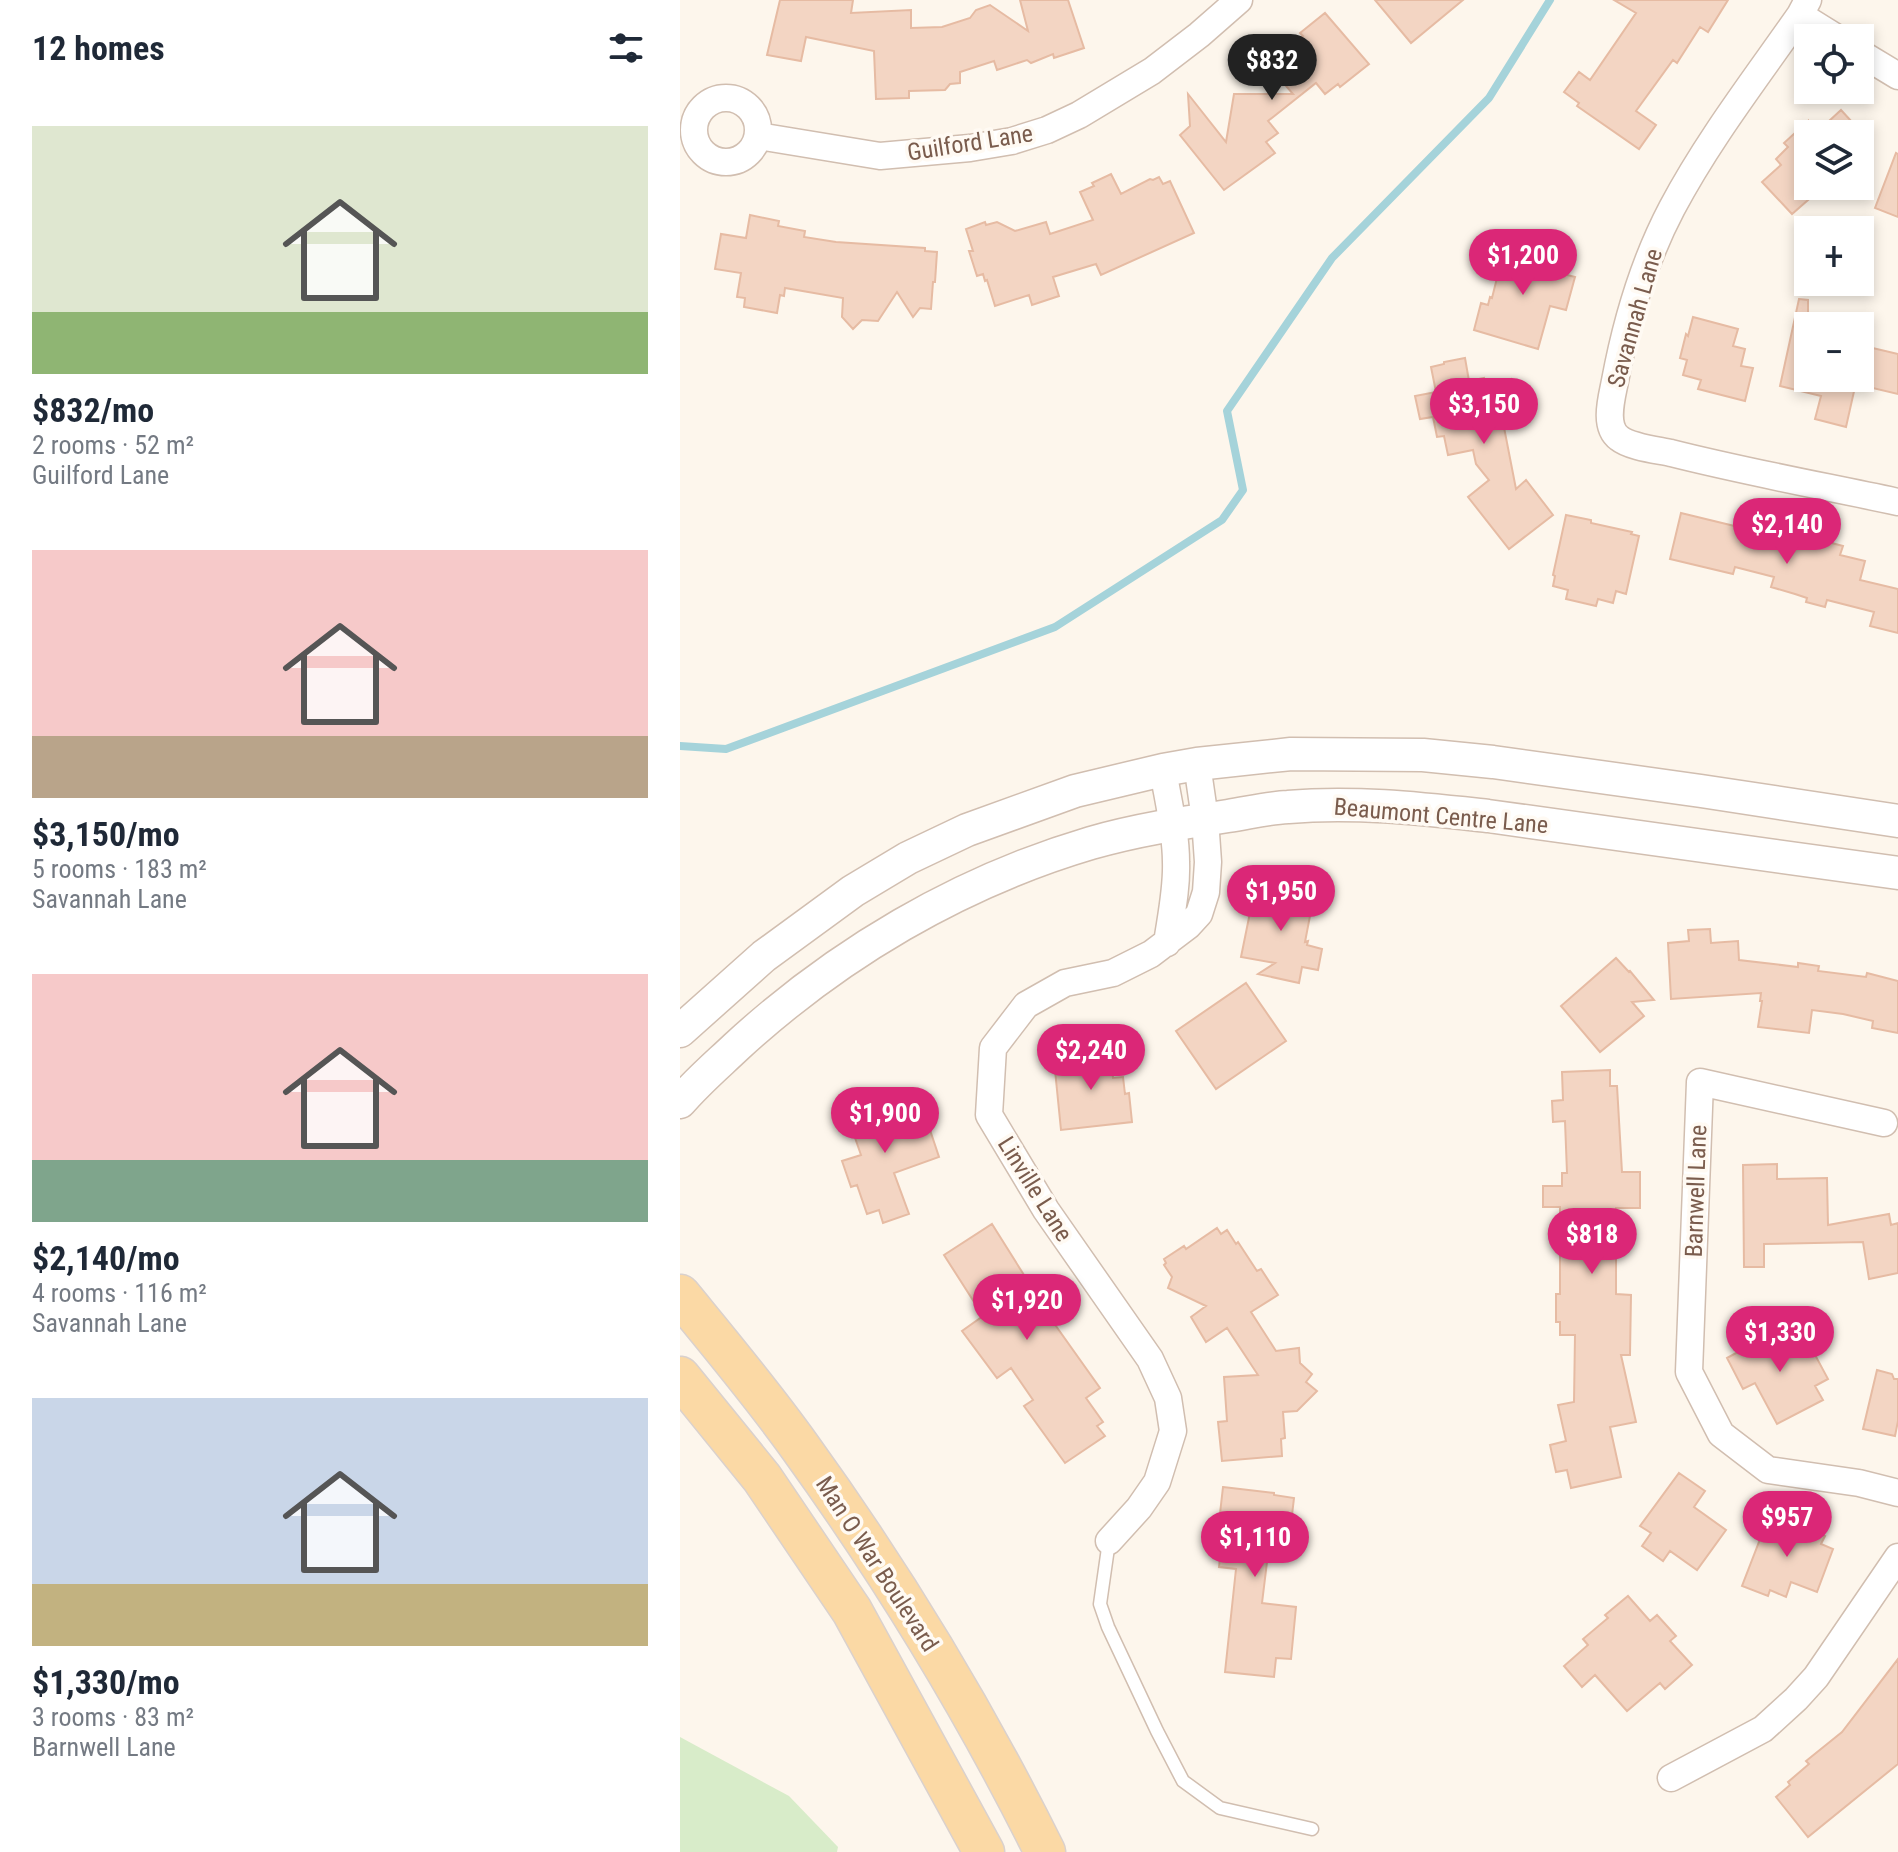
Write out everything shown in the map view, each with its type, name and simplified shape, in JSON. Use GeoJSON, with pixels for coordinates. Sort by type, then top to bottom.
{"type":"FeatureCollection","features":[{"type":"Feature","properties":{"kind":"main road","name":"Man O War Boulevard"},"geometry":{"type":"LineString","coordinates":[[680,1295],[800,1446],[871,1551],[1002,1767],[1045,1852]]}},
{"type":"Feature","properties":{"kind":"main road","name":"Man O War Boulevard"},"geometry":{"type":"LineString","coordinates":[[680,1377],[762,1478],[852,1611],[984,1852]]}},
{"type":"Feature","properties":{"kind":"street","name":"Guilford Lane"},"geometry":{"type":"LineString","coordinates":[[758,136],[880,156],[1012,141],[1047,130],[1079,115],[1152,71],[1239,0]]}},
{"type":"Feature","properties":{"kind":"street"},"geometry":{"type":"LineString","coordinates":[[1804,8],[1822,24]]}},
{"type":"Feature","properties":{"kind":"street","name":"Savannah Lane"},"geometry":{"type":"LineString","coordinates":[[1804,8],[1688,178],[1660,233],[1650,255],[1620,356],[1610,404],[1611,428],[1617,438],[1628,443],[1898,502]]}},
{"type":"Feature","properties":{"kind":"street"},"geometry":{"type":"LineString","coordinates":[[1874,61],[1898,76]]}},
{"type":"Feature","properties":{"kind":"street"},"geometry":{"type":"LineString","coordinates":[[717,99],[739,100],[748,106],[755,114],[758,136],[749,153],[732,162],[713,160],[689,145],[695,138],[696,119],[701,110],[717,99]]}},
{"type":"Feature","properties":{"kind":"street"},"geometry":{"type":"LineString","coordinates":[[680,101],[708,104]]}},
{"type":"Feature","properties":{"kind":"street"},"geometry":{"type":"LineString","coordinates":[[680,1031],[764,956],[853,891],[908,858],[967,830],[1075,791],[1197,764],[1291,754],[1423,755],[1493,762],[1898,821]]}},
{"type":"Feature","properties":{"kind":"street","name":"Linville Lane"},"geometry":{"type":"LineString","coordinates":[[1109,1541],[1139,1508],[1157,1482],[1173,1431],[1168,1398],[1150,1359],[1046,1210],[989,1115],[993,1048],[1026,1005],[1065,983],[1113,973],[1151,954],[1199,914],[1206,892],[1208,862],[1197,764]]}},
{"type":"Feature","properties":{"kind":"street"},"geometry":{"type":"LineString","coordinates":[[1163,770],[1176,858],[1176,882],[1167,943]]}},
{"type":"Feature","properties":{"kind":"street","name":"Beaumont Centre Lane"},"geometry":{"type":"LineString","coordinates":[[680,1102],[766,1020],[826,973],[883,935],[950,899],[1028,865],[1091,843],[1173,824],[1289,807],[1354,805],[1422,809],[1898,873]]}},
{"type":"Feature","properties":{"kind":"street","name":"Barnwell Lane"},"geometry":{"type":"LineString","coordinates":[[1884,1123],[1700,1082],[1689,1372],[1721,1434],[1768,1470],[1859,1483],[1898,1493]]}},
{"type":"Feature","properties":{"kind":"street"},"geometry":{"type":"LineString","coordinates":[[1671,1778],[1763,1729],[1796,1699],[1816,1677],[1898,1557]]}},
{"type":"Feature","properties":{"kind":"lane"},"geometry":{"type":"LineString","coordinates":[[1109,1541],[1100,1604],[1108,1627],[1183,1781],[1220,1808],[1312,1829]]}},
{"type":"Feature","properties":{"kind":"green space"},"geometry":{"type":"Polygon","coordinates":[[[680,1737],[789,1796],[838,1847],[837,1852],[680,1852],[680,1737]]]}},
{"type":"Feature","properties":{"kind":"building"},"geometry":{"type":"Polygon","coordinates":[[[780,0],[853,0],[851,13],[911,10],[911,28],[942,27],[970,18],[976,10],[990,5],[1028,31],[1020,0],[1068,0],[1084,48],[997,70],[994,61],[960,72],[960,83],[950,84],[945,90],[909,91],[909,98],[876,99],[874,51],[806,37],[801,61],[767,55],[780,0]]]}},
{"type":"Feature","properties":{"kind":"building"},"geometry":{"type":"Polygon","coordinates":[[[1375,0],[1463,0],[1411,43],[1375,0]]]}},
{"type":"Feature","properties":{"kind":"building"},"geometry":{"type":"Polygon","coordinates":[[[1614,0],[1728,0],[1708,32],[1700,27],[1677,63],[1673,60],[1636,111],[1656,125],[1639,149],[1577,106],[1579,103],[1564,92],[1579,72],[1590,80],[1636,13],[1614,0]]]}},
{"type":"Feature","properties":{"kind":"building"},"geometry":{"type":"Polygon","coordinates":[[[1325,13],[1369,64],[1340,87],[1338,84],[1325,94],[1316,83],[1268,121],[1278,133],[1266,142],[1275,153],[1224,190],[1180,135],[1190,126],[1188,94],[1226,142],[1234,94],[1293,94],[1268,65],[1325,13]]]}},
{"type":"Feature","properties":{"kind":"building"},"geometry":{"type":"Polygon","coordinates":[[[1841,110],[1850,120],[1830,120],[1841,110]]]}},
{"type":"Feature","properties":{"kind":"building"},"geometry":{"type":"Polygon","coordinates":[[[1794,134],[1794,200],[1808,200],[1792,214],[1762,182],[1781,165],[1776,159],[1788,147],[1784,143],[1794,134]]]}},
{"type":"Feature","properties":{"kind":"building"},"geometry":{"type":"Polygon","coordinates":[[[1898,154],[1898,217],[1875,208],[1898,154]]]}},
{"type":"Feature","properties":{"kind":"building"},"geometry":{"type":"Polygon","coordinates":[[[1111,174],[1121,194],[1150,179],[1159,177],[1163,184],[1170,181],[1194,233],[1101,275],[1096,264],[1053,277],[1059,296],[1032,305],[1029,295],[995,306],[987,280],[983,274],[977,276],[966,229],[985,222],[986,225],[997,222],[1015,231],[1046,222],[1050,234],[1093,220],[1080,192],[1111,174]]]}},
{"type":"Feature","properties":{"kind":"building"},"geometry":{"type":"Polygon","coordinates":[[[750,215],[779,221],[778,226],[805,231],[804,237],[925,248],[925,251],[937,252],[931,309],[920,308],[913,317],[897,292],[878,321],[862,320],[853,329],[842,317],[843,298],[785,288],[784,296],[780,295],[777,313],[744,307],[745,298],[737,297],[741,273],[715,269],[721,234],[746,238],[750,215]]]}},
{"type":"Feature","properties":{"kind":"building"},"geometry":{"type":"Polygon","coordinates":[[[1506,242],[1548,252],[1544,269],[1575,277],[1566,310],[1550,306],[1538,349],[1474,330],[1481,303],[1488,305],[1492,298],[1506,242]]]}},
{"type":"Feature","properties":{"kind":"building"},"geometry":{"type":"Polygon","coordinates":[[[1799,299],[1808,300],[1808,312],[1796,312],[1799,299]]]}},
{"type":"Feature","properties":{"kind":"building"},"geometry":{"type":"Polygon","coordinates":[[[1693,317],[1738,329],[1733,346],[1745,349],[1741,366],[1753,368],[1745,401],[1698,389],[1701,380],[1683,375],[1687,360],[1680,358],[1693,317]]]}},
{"type":"Feature","properties":{"kind":"building"},"geometry":{"type":"Polygon","coordinates":[[[1794,322],[1794,389],[1780,386],[1794,322]]]}},
{"type":"Feature","properties":{"kind":"building"},"geometry":{"type":"Polygon","coordinates":[[[1874,348],[1898,354],[1898,394],[1874,388],[1874,348]]]}},
{"type":"Feature","properties":{"kind":"building"},"geometry":{"type":"Polygon","coordinates":[[[1465,358],[1469,381],[1484,378],[1485,384],[1511,379],[1517,409],[1501,412],[1516,489],[1526,480],[1553,515],[1509,549],[1468,497],[1489,480],[1476,464],[1473,450],[1448,455],[1444,436],[1437,437],[1433,417],[1420,419],[1415,396],[1436,392],[1431,367],[1465,358]]]}},
{"type":"Feature","properties":{"kind":"building"},"geometry":{"type":"Polygon","coordinates":[[[1805,392],[1854,392],[1846,427],[1815,419],[1821,396],[1805,392]]]}},
{"type":"Feature","properties":{"kind":"building"},"geometry":{"type":"Polygon","coordinates":[[[1681,513],[1802,546],[1805,536],[1843,546],[1840,555],[1865,561],[1860,580],[1898,589],[1898,633],[1870,626],[1874,612],[1827,600],[1825,607],[1771,587],[1774,577],[1735,567],[1733,574],[1670,559],[1681,513]]]}},
{"type":"Feature","properties":{"kind":"building"},"geometry":{"type":"Polygon","coordinates":[[[1566,515],[1639,536],[1626,594],[1616,591],[1613,603],[1598,599],[1596,606],[1566,599],[1568,590],[1553,586],[1566,515]]]}},
{"type":"Feature","properties":{"kind":"building"},"geometry":{"type":"Polygon","coordinates":[[[1256,883],[1314,895],[1305,942],[1322,949],[1318,970],[1302,967],[1299,983],[1258,974],[1275,963],[1241,957],[1256,883]]]}},
{"type":"Feature","properties":{"kind":"building"},"geometry":{"type":"Polygon","coordinates":[[[1710,929],[1711,943],[1738,941],[1739,960],[1798,967],[1798,963],[1819,966],[1818,971],[1866,977],[1867,973],[1898,981],[1898,1033],[1872,1028],[1873,1021],[1812,1010],[1809,1033],[1758,1027],[1761,993],[1671,999],[1668,943],[1689,941],[1688,930],[1710,929]]]}},
{"type":"Feature","properties":{"kind":"building"},"geometry":{"type":"Polygon","coordinates":[[[1616,958],[1654,1000],[1632,1002],[1644,1016],[1600,1052],[1561,1006],[1616,958]]]}},
{"type":"Feature","properties":{"kind":"building"},"geometry":{"type":"Polygon","coordinates":[[[1246,983],[1286,1041],[1216,1089],[1176,1031],[1246,983]]]}},
{"type":"Feature","properties":{"kind":"building"},"geometry":{"type":"Polygon","coordinates":[[[1110,1050],[1113,1078],[1123,1077],[1125,1094],[1129,1093],[1132,1122],[1061,1130],[1055,1070],[1066,1069],[1064,1055],[1110,1050]]]}},
{"type":"Feature","properties":{"kind":"building"},"geometry":{"type":"Polygon","coordinates":[[[1610,1070],[1610,1086],[1617,1086],[1622,1172],[1640,1172],[1640,1208],[1616,1208],[1616,1294],[1631,1295],[1630,1355],[1621,1355],[1636,1422],[1610,1427],[1621,1477],[1571,1488],[1567,1470],[1556,1472],[1550,1445],[1566,1441],[1558,1405],[1574,1402],[1575,1335],[1560,1335],[1560,1322],[1556,1322],[1556,1294],[1560,1294],[1560,1207],[1543,1207],[1543,1186],[1562,1186],[1562,1173],[1567,1173],[1565,1121],[1553,1122],[1552,1101],[1563,1100],[1562,1072],[1610,1070]]]}},
{"type":"Feature","properties":{"kind":"building"},"geometry":{"type":"Polygon","coordinates":[[[896,1095],[912,1133],[929,1127],[939,1157],[894,1173],[909,1214],[883,1223],[879,1210],[867,1214],[857,1185],[851,1187],[842,1161],[861,1155],[846,1112],[896,1095]]]}},
{"type":"Feature","properties":{"kind":"building"},"geometry":{"type":"Polygon","coordinates":[[[1777,1164],[1777,1179],[1827,1178],[1828,1225],[1889,1214],[1891,1225],[1898,1223],[1898,1273],[1869,1279],[1863,1242],[1764,1244],[1764,1267],[1744,1267],[1743,1165],[1777,1164]]]}},
{"type":"Feature","properties":{"kind":"building"},"geometry":{"type":"Polygon","coordinates":[[[992,1224],[1029,1283],[1034,1280],[1038,1282],[1060,1313],[1051,1319],[1100,1388],[1086,1398],[1103,1422],[1097,1426],[1105,1436],[1065,1463],[1024,1406],[1033,1400],[1011,1368],[997,1378],[962,1331],[983,1316],[944,1255],[992,1224]]]}},
{"type":"Feature","properties":{"kind":"building"},"geometry":{"type":"Polygon","coordinates":[[[1217,1228],[1221,1234],[1227,1230],[1236,1244],[1238,1242],[1278,1295],[1251,1312],[1276,1351],[1299,1348],[1300,1363],[1312,1374],[1306,1382],[1317,1391],[1297,1411],[1283,1412],[1285,1438],[1281,1439],[1282,1456],[1222,1461],[1218,1422],[1227,1421],[1224,1377],[1258,1375],[1227,1328],[1206,1342],[1191,1317],[1206,1306],[1168,1288],[1172,1277],[1164,1265],[1164,1259],[1184,1246],[1186,1249],[1217,1228]]]}},
{"type":"Feature","properties":{"kind":"building"},"geometry":{"type":"Polygon","coordinates":[[[1787,1325],[1804,1356],[1813,1351],[1828,1379],[1815,1386],[1823,1400],[1777,1424],[1755,1383],[1743,1389],[1727,1358],[1787,1325]]]}},
{"type":"Feature","properties":{"kind":"building"},"geometry":{"type":"Polygon","coordinates":[[[1877,1370],[1898,1379],[1895,1436],[1863,1429],[1877,1370]]]}},
{"type":"Feature","properties":{"kind":"building"},"geometry":{"type":"Polygon","coordinates":[[[1679,1473],[1705,1491],[1694,1507],[1726,1530],[1697,1570],[1670,1551],[1663,1561],[1642,1546],[1651,1533],[1640,1526],[1679,1473]]]}},
{"type":"Feature","properties":{"kind":"building"},"geometry":{"type":"Polygon","coordinates":[[[1223,1487],[1294,1498],[1287,1557],[1268,1554],[1262,1603],[1296,1607],[1291,1659],[1276,1658],[1274,1677],[1225,1672],[1236,1569],[1219,1567],[1221,1549],[1216,1549],[1223,1487]]]}},
{"type":"Feature","properties":{"kind":"building"},"geometry":{"type":"Polygon","coordinates":[[[1769,1516],[1825,1536],[1821,1544],[1833,1549],[1817,1592],[1791,1582],[1786,1597],[1770,1590],[1768,1596],[1742,1586],[1769,1516]]]}},
{"type":"Feature","properties":{"kind":"building"},"geometry":{"type":"Polygon","coordinates":[[[1628,1596],[1650,1621],[1657,1615],[1676,1636],[1670,1641],[1692,1665],[1665,1689],[1660,1683],[1627,1711],[1595,1675],[1582,1687],[1564,1666],[1588,1645],[1583,1639],[1628,1596]]]}},
{"type":"Feature","properties":{"kind":"building"},"geometry":{"type":"Polygon","coordinates":[[[1898,1659],[1898,1764],[1808,1837],[1776,1797],[1809,1764],[1806,1761],[1842,1732],[1898,1659]]]}},
{"type":"Feature","properties":{"kind":"waterway"},"geometry":{"type":"LineString","coordinates":[[680,746],[726,749],[1055,627],[1222,520],[1243,490],[1227,411],[1332,258],[1489,98],[1550,0]]}}]}
